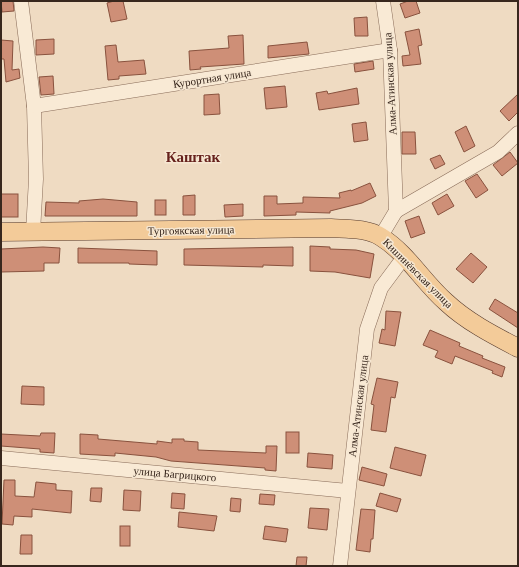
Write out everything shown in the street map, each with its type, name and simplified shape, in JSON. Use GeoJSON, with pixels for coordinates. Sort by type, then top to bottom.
{"type":"FeatureCollection","features":[{"type":"Feature","properties":{"kind":"main road","name":"Тургоякская улица"},"geometry":{"type":"LineString","coordinates":[[1,232],[330,228],[360,231],[381,236]]}},
{"type":"Feature","properties":{"kind":"main road","name":"Кишинёвская улица"},"geometry":{"type":"LineString","coordinates":[[381,236],[404,257],[445,302],[462,316],[518,348]]}},
{"type":"Feature","properties":{"kind":"street"},"geometry":{"type":"LineString","coordinates":[[20,1],[34,106],[36,179],[33,232]]}},
{"type":"Feature","properties":{"kind":"street","name":"Алма-Атинская улица"},"geometry":{"type":"LineString","coordinates":[[383,1],[390,50],[396,211]]}},
{"type":"Feature","properties":{"kind":"street","name":"Курортная улица"},"geometry":{"type":"LineString","coordinates":[[34,106],[390,50]]}},
{"type":"Feature","properties":{"kind":"street"},"geometry":{"type":"LineString","coordinates":[[381,236],[396,211],[498,152],[518,133]]}},
{"type":"Feature","properties":{"kind":"street","name":"Алма-Атинская улица"},"geometry":{"type":"LineString","coordinates":[[340,566],[367,329],[381,288],[404,257]]}},
{"type":"Feature","properties":{"kind":"street","name":"улица Багрицкого"},"geometry":{"type":"LineString","coordinates":[[1,458],[348,491]]}},
{"type":"Feature","properties":{"kind":"building"},"geometry":{"type":"Polygon","coordinates":[[[1,1],[13,1],[14,11],[2,12],[1,1]]]}},
{"type":"Feature","properties":{"kind":"building"},"geometry":{"type":"Polygon","coordinates":[[[123,1],[127,19],[111,22],[107,3],[123,1]]]}},
{"type":"Feature","properties":{"kind":"building"},"geometry":{"type":"Polygon","coordinates":[[[408,1],[416,1],[420,13],[405,18],[400,4],[408,1]]]}},
{"type":"Feature","properties":{"kind":"building"},"geometry":{"type":"Polygon","coordinates":[[[367,17],[368,36],[355,36],[354,18],[367,17]]]}},
{"type":"Feature","properties":{"kind":"building"},"geometry":{"type":"Polygon","coordinates":[[[419,29],[422,45],[418,46],[421,64],[403,66],[402,56],[410,55],[405,32],[419,29]]]}},
{"type":"Feature","properties":{"kind":"building"},"geometry":{"type":"Polygon","coordinates":[[[243,35],[244,64],[200,67],[201,69],[190,70],[189,51],[229,48],[228,36],[243,35]]]}},
{"type":"Feature","properties":{"kind":"building"},"geometry":{"type":"Polygon","coordinates":[[[54,39],[54,54],[36,55],[36,40],[54,39]]]}},
{"type":"Feature","properties":{"kind":"building"},"geometry":{"type":"Polygon","coordinates":[[[1,40],[13,41],[12,70],[19,69],[20,78],[6,82],[4,59],[1,59],[1,40]]]}},
{"type":"Feature","properties":{"kind":"building"},"geometry":{"type":"Polygon","coordinates":[[[307,42],[309,54],[268,58],[268,46],[307,42]]]}},
{"type":"Feature","properties":{"kind":"building"},"geometry":{"type":"Polygon","coordinates":[[[116,45],[118,62],[144,60],[146,74],[119,76],[119,79],[108,80],[105,46],[116,45]]]}},
{"type":"Feature","properties":{"kind":"building"},"geometry":{"type":"Polygon","coordinates":[[[373,61],[374,69],[355,72],[354,64],[373,61]]]}},
{"type":"Feature","properties":{"kind":"building"},"geometry":{"type":"Polygon","coordinates":[[[53,76],[54,94],[41,95],[39,77],[53,76]]]}},
{"type":"Feature","properties":{"kind":"building"},"geometry":{"type":"Polygon","coordinates":[[[285,86],[287,107],[266,109],[264,88],[285,86]]]}},
{"type":"Feature","properties":{"kind":"building"},"geometry":{"type":"Polygon","coordinates":[[[357,88],[359,104],[319,110],[316,93],[327,91],[328,94],[357,88]]]}},
{"type":"Feature","properties":{"kind":"building"},"geometry":{"type":"Polygon","coordinates":[[[219,94],[220,114],[204,115],[204,95],[219,94]]]}},
{"type":"Feature","properties":{"kind":"building"},"geometry":{"type":"Polygon","coordinates":[[[518,94],[518,112],[509,121],[500,111],[518,94]]]}},
{"type":"Feature","properties":{"kind":"building"},"geometry":{"type":"Polygon","coordinates":[[[366,122],[368,140],[354,142],[352,124],[366,122]]]}},
{"type":"Feature","properties":{"kind":"building"},"geometry":{"type":"Polygon","coordinates":[[[466,126],[475,146],[464,152],[455,132],[466,126]]]}},
{"type":"Feature","properties":{"kind":"building"},"geometry":{"type":"Polygon","coordinates":[[[402,132],[415,132],[416,154],[402,154],[402,132]]]}},
{"type":"Feature","properties":{"kind":"building"},"geometry":{"type":"Polygon","coordinates":[[[510,152],[518,163],[502,176],[493,165],[510,152]]]}},
{"type":"Feature","properties":{"kind":"building"},"geometry":{"type":"Polygon","coordinates":[[[440,155],[445,164],[435,169],[430,159],[440,155]]]}},
{"type":"Feature","properties":{"kind":"building"},"geometry":{"type":"Polygon","coordinates":[[[477,174],[488,190],[476,198],[465,181],[477,174]]]}},
{"type":"Feature","properties":{"kind":"building"},"geometry":{"type":"Polygon","coordinates":[[[370,183],[376,196],[362,203],[330,211],[330,213],[296,212],[296,215],[264,216],[264,196],[277,196],[277,204],[303,203],[303,197],[340,198],[339,193],[351,191],[370,183]]]}},
{"type":"Feature","properties":{"kind":"building"},"geometry":{"type":"Polygon","coordinates":[[[1,194],[18,194],[18,217],[1,217],[1,194]]]}},
{"type":"Feature","properties":{"kind":"building"},"geometry":{"type":"Polygon","coordinates":[[[447,194],[454,206],[438,215],[432,203],[447,194]]]}},
{"type":"Feature","properties":{"kind":"building"},"geometry":{"type":"Polygon","coordinates":[[[195,195],[195,215],[183,215],[183,196],[195,195]]]}},
{"type":"Feature","properties":{"kind":"building"},"geometry":{"type":"Polygon","coordinates":[[[103,199],[137,202],[137,216],[45,216],[46,202],[79,203],[79,201],[103,199]]]}},
{"type":"Feature","properties":{"kind":"building"},"geometry":{"type":"Polygon","coordinates":[[[155,200],[166,200],[166,215],[155,215],[155,200]]]}},
{"type":"Feature","properties":{"kind":"building"},"geometry":{"type":"Polygon","coordinates":[[[243,204],[243,216],[225,217],[224,205],[243,204]]]}},
{"type":"Feature","properties":{"kind":"building"},"geometry":{"type":"Polygon","coordinates":[[[419,216],[425,233],[411,238],[405,221],[419,216]]]}},
{"type":"Feature","properties":{"kind":"building"},"geometry":{"type":"Polygon","coordinates":[[[310,246],[330,247],[330,249],[356,250],[374,254],[370,278],[335,272],[310,271],[310,246]]]}},
{"type":"Feature","properties":{"kind":"building"},"geometry":{"type":"Polygon","coordinates":[[[43,247],[60,248],[59,263],[44,263],[44,271],[1,272],[1,249],[43,247]]]}},
{"type":"Feature","properties":{"kind":"building"},"geometry":{"type":"Polygon","coordinates":[[[293,247],[293,266],[263,265],[263,267],[184,265],[184,249],[293,247]]]}},
{"type":"Feature","properties":{"kind":"building"},"geometry":{"type":"Polygon","coordinates":[[[78,248],[157,251],[157,265],[129,263],[78,263],[78,248]]]}},
{"type":"Feature","properties":{"kind":"building"},"geometry":{"type":"Polygon","coordinates":[[[471,253],[487,267],[473,283],[456,269],[471,253]]]}},
{"type":"Feature","properties":{"kind":"building"},"geometry":{"type":"Polygon","coordinates":[[[495,299],[518,313],[518,328],[489,309],[495,299]]]}},
{"type":"Feature","properties":{"kind":"building"},"geometry":{"type":"Polygon","coordinates":[[[386,311],[401,312],[395,346],[379,343],[382,329],[385,330],[386,311]]]}},
{"type":"Feature","properties":{"kind":"building"},"geometry":{"type":"Polygon","coordinates":[[[430,330],[460,343],[459,346],[483,356],[482,358],[505,367],[502,377],[492,373],[493,371],[455,356],[452,364],[435,357],[438,351],[423,345],[430,330]]]}},
{"type":"Feature","properties":{"kind":"building"},"geometry":{"type":"Polygon","coordinates":[[[377,378],[398,382],[395,398],[391,397],[386,432],[371,430],[374,405],[371,404],[377,378]]]}},
{"type":"Feature","properties":{"kind":"building"},"geometry":{"type":"Polygon","coordinates":[[[22,386],[44,387],[44,405],[21,404],[22,386]]]}},
{"type":"Feature","properties":{"kind":"building"},"geometry":{"type":"Polygon","coordinates":[[[286,432],[299,432],[299,453],[286,453],[286,432]]]}},
{"type":"Feature","properties":{"kind":"building"},"geometry":{"type":"Polygon","coordinates":[[[41,433],[55,433],[54,453],[40,452],[40,449],[1,446],[1,434],[40,436],[41,433]]]}},
{"type":"Feature","properties":{"kind":"building"},"geometry":{"type":"Polygon","coordinates":[[[80,434],[98,435],[98,439],[157,444],[157,441],[172,443],[172,439],[184,439],[184,441],[198,442],[198,450],[266,453],[266,446],[277,446],[276,471],[265,470],[265,468],[171,461],[156,457],[115,453],[115,456],[80,454],[80,434]]]}},
{"type":"Feature","properties":{"kind":"building"},"geometry":{"type":"Polygon","coordinates":[[[395,447],[426,455],[421,476],[390,468],[395,447]]]}},
{"type":"Feature","properties":{"kind":"building"},"geometry":{"type":"Polygon","coordinates":[[[308,453],[333,455],[332,469],[307,467],[308,453]]]}},
{"type":"Feature","properties":{"kind":"building"},"geometry":{"type":"Polygon","coordinates":[[[362,467],[387,474],[384,486],[359,480],[362,467]]]}},
{"type":"Feature","properties":{"kind":"building"},"geometry":{"type":"Polygon","coordinates":[[[4,480],[15,480],[15,496],[34,497],[36,482],[56,484],[56,490],[72,491],[71,513],[32,509],[32,517],[14,516],[13,525],[2,524],[4,480]]]}},
{"type":"Feature","properties":{"kind":"building"},"geometry":{"type":"Polygon","coordinates":[[[91,488],[102,488],[101,502],[90,501],[91,488]]]}},
{"type":"Feature","properties":{"kind":"building"},"geometry":{"type":"Polygon","coordinates":[[[124,490],[141,491],[140,511],[123,510],[124,490]]]}},
{"type":"Feature","properties":{"kind":"building"},"geometry":{"type":"Polygon","coordinates":[[[172,493],[185,494],[184,509],[171,508],[172,493]]]}},
{"type":"Feature","properties":{"kind":"building"},"geometry":{"type":"Polygon","coordinates":[[[380,493],[401,499],[397,512],[376,506],[380,493]]]}},
{"type":"Feature","properties":{"kind":"building"},"geometry":{"type":"Polygon","coordinates":[[[260,494],[275,495],[274,505],[259,504],[260,494]]]}},
{"type":"Feature","properties":{"kind":"building"},"geometry":{"type":"Polygon","coordinates":[[[231,498],[241,499],[240,512],[230,511],[231,498]]]}},
{"type":"Feature","properties":{"kind":"building"},"geometry":{"type":"Polygon","coordinates":[[[310,508],[329,509],[327,530],[308,528],[310,508]]]}},
{"type":"Feature","properties":{"kind":"building"},"geometry":{"type":"Polygon","coordinates":[[[361,509],[375,510],[373,539],[371,539],[370,552],[356,550],[361,509]]]}},
{"type":"Feature","properties":{"kind":"building"},"geometry":{"type":"Polygon","coordinates":[[[179,512],[217,516],[214,531],[178,527],[179,512]]]}},
{"type":"Feature","properties":{"kind":"building"},"geometry":{"type":"Polygon","coordinates":[[[120,526],[130,526],[130,546],[120,546],[120,526]]]}},
{"type":"Feature","properties":{"kind":"building"},"geometry":{"type":"Polygon","coordinates":[[[265,526],[288,529],[286,542],[263,539],[265,526]]]}},
{"type":"Feature","properties":{"kind":"building"},"geometry":{"type":"Polygon","coordinates":[[[21,535],[32,535],[32,554],[20,554],[21,535]]]}},
{"type":"Feature","properties":{"kind":"building"},"geometry":{"type":"Polygon","coordinates":[[[297,557],[307,557],[306,566],[296,566],[297,557]]]}},
{"type":"Feature","properties":{"kind":"district","name":"Каштак"},"geometry":{"type":"Point","coordinates":[193,157]}}]}
